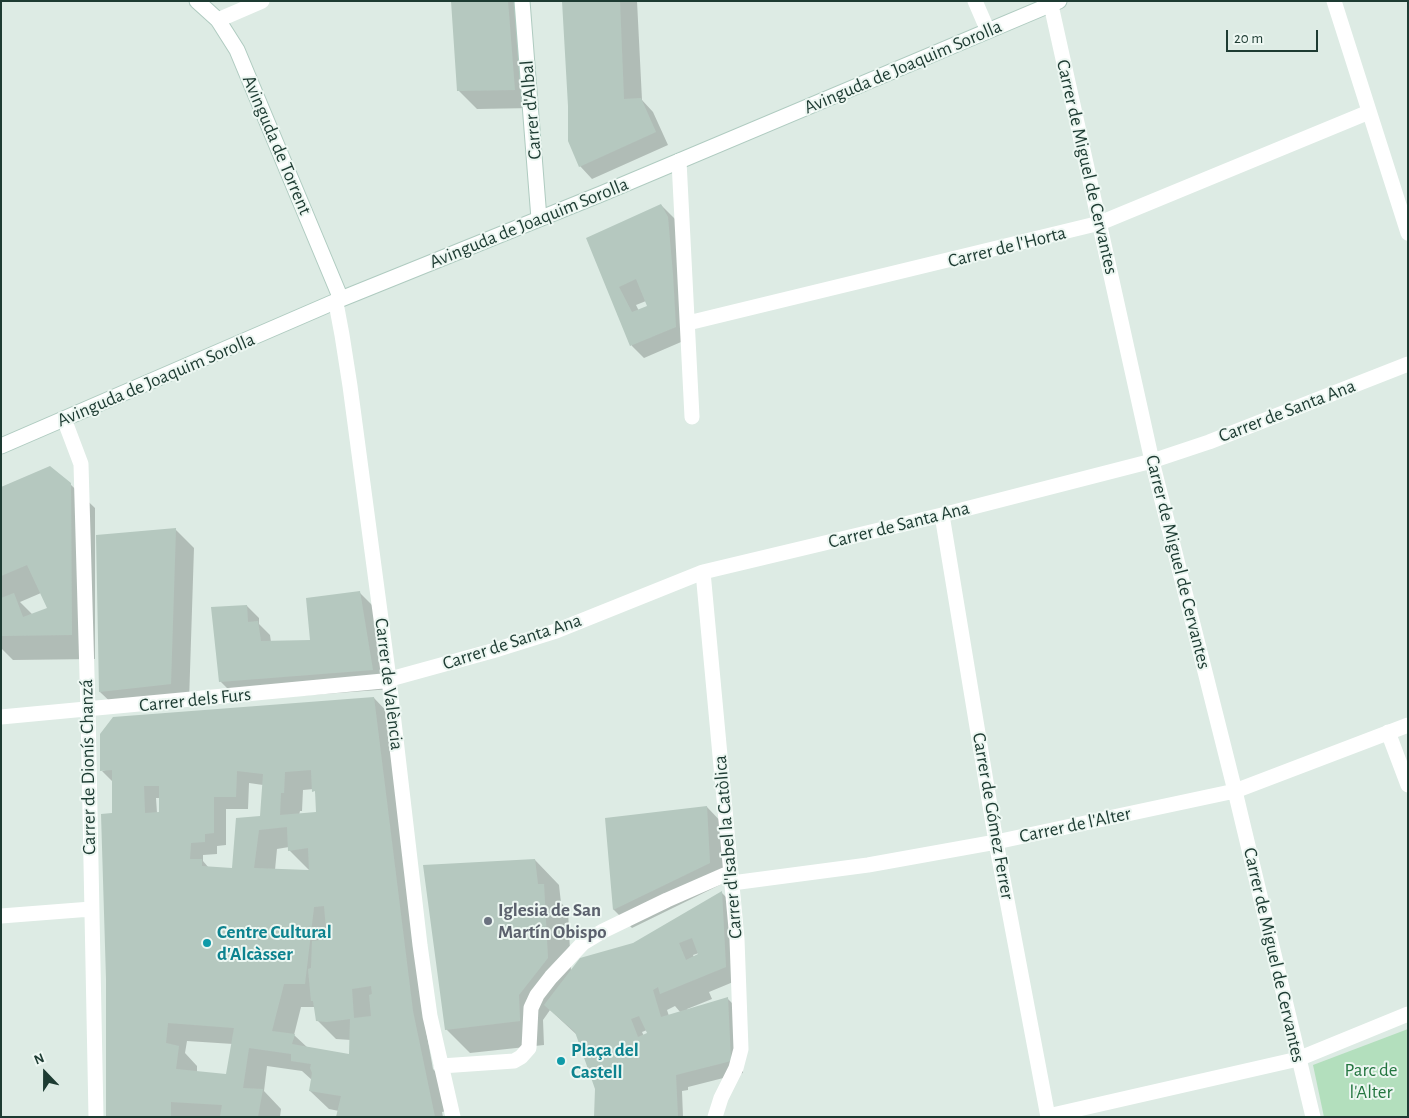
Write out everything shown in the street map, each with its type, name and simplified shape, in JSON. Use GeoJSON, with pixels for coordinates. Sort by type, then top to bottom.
{"type":"FeatureCollection","features":[{"type":"Feature","properties":{"kind":"street","name":"Avinguda de Torrent"},"geometry":{"type":"LineString","coordinates":[[197,1],[218,20],[237,50],[338,301]]}},
{"type":"Feature","properties":{"kind":"street"},"geometry":{"type":"LineString","coordinates":[[218,20],[262,1]]}},
{"type":"Feature","properties":{"kind":"street","name":"Carrer d'Albal"},"geometry":{"type":"LineString","coordinates":[[522,1],[539,219]]}},
{"type":"Feature","properties":{"kind":"street"},"geometry":{"type":"LineString","coordinates":[[975,1],[988,31]]}},
{"type":"Feature","properties":{"kind":"street"},"geometry":{"type":"LineString","coordinates":[[1334,1],[1408,232]]}},
{"type":"Feature","properties":{"kind":"street","name":"Avinguda de Joaquim Sorolla"},"geometry":{"type":"LineString","coordinates":[[1,446],[338,301],[679,161],[1055,3]]}},
{"type":"Feature","properties":{"kind":"street","name":"Carrer de Miguel de Cervantes"},"geometry":{"type":"LineString","coordinates":[[1055,3],[1100,223],[1152,461],[1235,791],[1312,1117]]}},
{"type":"Feature","properties":{"kind":"street","name":"Carrer de l'Horta"},"geometry":{"type":"LineString","coordinates":[[688,323],[1100,223],[1369,112]]}},
{"type":"Feature","properties":{"kind":"street"},"geometry":{"type":"LineString","coordinates":[[679,161],[692,417]]}},
{"type":"Feature","properties":{"kind":"street","name":"Carrer de València"},"geometry":{"type":"LineString","coordinates":[[338,301],[389,679],[420,945],[430,1016],[441,1066]]}},
{"type":"Feature","properties":{"kind":"street","name":"Carrer de Santa Ana"},"geometry":{"type":"LineString","coordinates":[[389,679],[492,651],[556,630],[703,572],[942,515],[1152,461],[1209,442],[1408,364]]}},
{"type":"Feature","properties":{"kind":"street","name":"Carrer de Dionís Chanzá"},"geometry":{"type":"LineString","coordinates":[[64,420],[81,464],[96,1117]]}},
{"type":"Feature","properties":{"kind":"street","name":"Carrer de Gómez Ferrer"},"geometry":{"type":"LineString","coordinates":[[942,515],[996,842],[1048,1117]]}},
{"type":"Feature","properties":{"kind":"street","name":"Carrer d'Isabel la Catòlica"},"geometry":{"type":"LineString","coordinates":[[703,572],[737,939],[740,1049],[736,1068],[721,1098],[715,1117]]}},
{"type":"Feature","properties":{"kind":"street","name":"Carrer dels Furs"},"geometry":{"type":"LineString","coordinates":[[1,717],[88,710],[389,679]]}},
{"type":"Feature","properties":{"kind":"street","name":"Carrer de l'Alter"},"geometry":{"type":"LineString","coordinates":[[441,1066],[514,1061],[521,1057],[529,1048],[530,1014],[535,1001],[551,977],[583,943],[603,931],[667,900],[731,878],[868,865],[996,842],[1235,791],[1408,724]]}},
{"type":"Feature","properties":{"kind":"street"},"geometry":{"type":"LineString","coordinates":[[1388,732],[1408,785]]}},
{"type":"Feature","properties":{"kind":"street"},"geometry":{"type":"LineString","coordinates":[[1,916],[91,909]]}},
{"type":"Feature","properties":{"kind":"street"},"geometry":{"type":"LineString","coordinates":[[1048,1117],[1298,1059],[1408,1014]]}},
{"type":"Feature","properties":{"kind":"street"},"geometry":{"type":"LineString","coordinates":[[441,1066],[453,1117]]}},
{"type":"Feature","properties":{"kind":"green space","name":"Parc de l'Alter"},"geometry":{"type":"Polygon","coordinates":[[[1408,1029],[1408,1117],[1324,1117],[1313,1065],[1408,1029]]]}},
{"type":"Feature","properties":{"kind":"building"},"geometry":{"type":"Polygon","coordinates":[[[451,1],[508,1],[515,90],[457,91],[451,1]]]}},
{"type":"Feature","properties":{"kind":"building"},"geometry":{"type":"Polygon","coordinates":[[[562,1],[620,1],[624,99],[641,98],[656,132],[579,167],[568,141],[562,1]]]}},
{"type":"Feature","properties":{"kind":"building"},"geometry":{"type":"Polygon","coordinates":[[[661,204],[668,217],[676,327],[630,346],[586,238],[661,204]],[[636,279],[619,287],[632,312],[647,306],[636,279]]]}},
{"type":"Feature","properties":{"kind":"building"},"geometry":{"type":"Polygon","coordinates":[[[50,466],[71,483],[72,635],[1,636],[1,598],[14,593],[23,617],[47,608],[27,565],[1,576],[1,487],[50,466]]]}},
{"type":"Feature","properties":{"kind":"building"},"geometry":{"type":"Polygon","coordinates":[[[176,528],[171,684],[99,692],[96,535],[176,528]]]}},
{"type":"Feature","properties":{"kind":"building"},"geometry":{"type":"Polygon","coordinates":[[[360,591],[373,670],[219,682],[211,607],[247,605],[248,622],[258,621],[261,641],[310,640],[306,598],[360,591]]]}},
{"type":"Feature","properties":{"kind":"building"},"geometry":{"type":"Polygon","coordinates":[[[374,697],[413,1011],[435,1117],[336,1117],[341,1096],[309,1091],[312,1073],[311,1064],[291,1061],[291,1054],[249,1048],[243,1088],[263,1089],[258,1117],[220,1117],[222,1105],[171,1102],[171,1117],[106,1117],[106,979],[101,814],[112,813],[112,770],[100,771],[100,734],[113,717],[374,697]],[[311,770],[285,772],[284,793],[281,793],[280,815],[316,812],[315,791],[312,792],[311,770]],[[237,771],[236,797],[214,797],[214,833],[205,834],[205,842],[191,843],[190,859],[202,859],[202,866],[232,868],[236,818],[260,816],[263,774],[237,771]],[[144,786],[145,813],[159,812],[159,786],[144,786]],[[287,827],[259,830],[254,868],[309,870],[308,848],[288,851],[287,827]],[[324,906],[314,907],[305,984],[284,984],[272,1031],[295,1034],[292,1044],[349,1054],[350,1019],[327,1022],[316,1021],[313,1001],[311,1001],[308,969],[311,968],[312,941],[327,939],[324,906]],[[371,986],[352,989],[354,1018],[371,1016],[369,995],[372,994],[371,986]],[[168,1023],[166,1043],[179,1046],[176,1069],[226,1074],[234,1028],[168,1023]]]}},
{"type":"Feature","properties":{"kind":"building"},"geometry":{"type":"Polygon","coordinates":[[[707,806],[710,863],[613,910],[605,818],[707,806]]]}},
{"type":"Feature","properties":{"kind":"building","name":"Iglesia de San Martín Obispo"},"geometry":{"type":"Polygon","coordinates":[[[535,859],[538,884],[544,884],[548,958],[519,995],[520,1021],[445,1030],[423,865],[535,859]]]}},
{"type":"Feature","properties":{"kind":"building"},"geometry":{"type":"Polygon","coordinates":[[[722,891],[726,967],[660,994],[658,987],[653,990],[661,1017],[728,997],[731,1061],[676,1075],[678,1117],[594,1117],[595,1089],[575,1032],[544,1005],[580,958],[633,943],[722,891]],[[692,938],[679,943],[686,960],[698,954],[692,938]],[[639,1016],[631,1019],[638,1037],[647,1033],[639,1016]]]}},
{"type":"Feature","properties":{"kind":"place","name":"Iglesia de San Martín Obispo"},"geometry":{"type":"Point","coordinates":[488,921]}},
{"type":"Feature","properties":{"kind":"place","name":"Centre Cultural d'Alcàsser"},"geometry":{"type":"Point","coordinates":[207,943]}},
{"type":"Feature","properties":{"kind":"place","name":"Plaça del Castell"},"geometry":{"type":"Point","coordinates":[561,1061]}}]}
